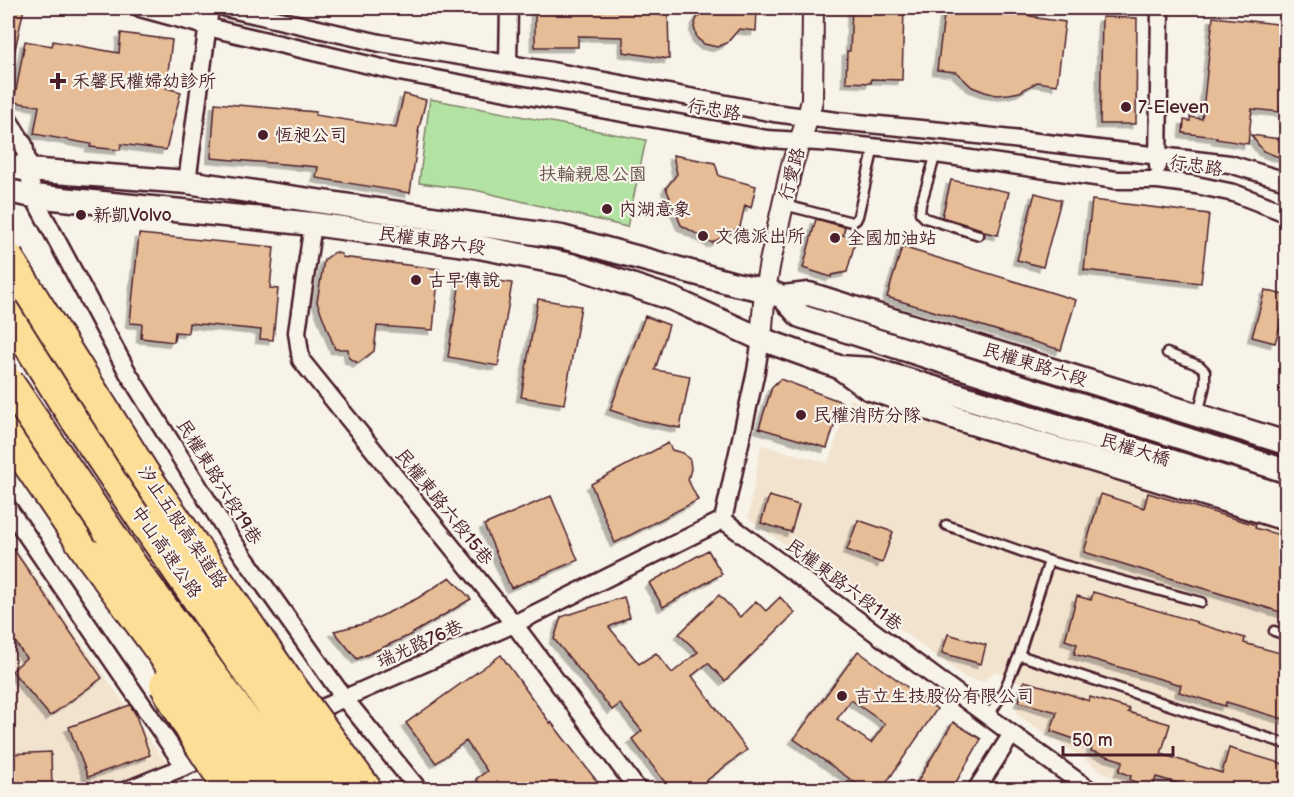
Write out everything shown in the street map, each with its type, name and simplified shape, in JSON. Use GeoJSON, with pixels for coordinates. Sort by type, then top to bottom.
{"type":"FeatureCollection","features":[{"type":"Feature","properties":{"kind":"highway","name":"汐止五股高架道路"},"geometry":{"type":"LineString","coordinates":[[8,258],[145,475],[285,678],[367,789]]}},
{"type":"Feature","properties":{"kind":"highway","name":"中山高速公路"},"geometry":{"type":"LineString","coordinates":[[8,311],[66,405],[147,526],[330,789]]}},
{"type":"Feature","properties":{"kind":"highway","name":"中山高速公路"},"geometry":{"type":"LineString","coordinates":[[8,381],[130,563],[296,789]]}},
{"type":"Feature","properties":{"kind":"highway"},"geometry":{"type":"LineString","coordinates":[[8,434],[90,555],[263,789]]}},
{"type":"Feature","properties":{"kind":"highway"},"geometry":{"type":"LineString","coordinates":[[90,555],[197,740],[230,789]]}},
{"type":"Feature","properties":{"kind":"main road","name":"民權東路六段"},"geometry":{"type":"LineString","coordinates":[[18,168],[187,182],[562,237],[774,294],[809,294],[1287,444]]}},
{"type":"Feature","properties":{"kind":"main road","name":"民權東路六段"},"geometry":{"type":"LineString","coordinates":[[8,191],[33,196],[313,224],[479,247],[571,265],[673,299],[761,339],[839,367],[868,388],[965,421],[1287,519]]}},
{"type":"Feature","properties":{"kind":"main road","name":"民權東路六段"},"geometry":{"type":"LineString","coordinates":[[774,294],[800,316],[991,377]]}},
{"type":"Feature","properties":{"kind":"main road","name":"民權東路六段"},"geometry":{"type":"LineString","coordinates":[[839,367],[871,369],[984,403]]}},
{"type":"Feature","properties":{"kind":"main road","name":"民權大橋"},"geometry":{"type":"LineString","coordinates":[[991,377],[1287,471]]}},
{"type":"Feature","properties":{"kind":"main road","name":"民權大橋"},"geometry":{"type":"LineString","coordinates":[[984,403],[1287,497]]}},
{"type":"Feature","properties":{"kind":"street","name":"行忠路"},"geometry":{"type":"LineString","coordinates":[[140,8],[399,72],[756,137],[936,154],[1116,180],[1158,180],[1196,185],[1234,193],[1287,213]]}},
{"type":"Feature","properties":{"kind":"street"},"geometry":{"type":"LineString","coordinates":[[187,182],[210,8]]}},
{"type":"Feature","properties":{"kind":"street","name":"行忠路"},"geometry":{"type":"LineString","coordinates":[[226,8],[380,43],[508,63],[774,114],[942,130],[1230,164],[1287,182]]}},
{"type":"Feature","properties":{"kind":"street"},"geometry":{"type":"LineString","coordinates":[[508,63],[509,8]]}},
{"type":"Feature","properties":{"kind":"street","name":"行愛路"},"geometry":{"type":"LineString","coordinates":[[761,339],[774,294],[770,262],[792,165],[812,100],[813,8]]}},
{"type":"Feature","properties":{"kind":"street"},"geometry":{"type":"LineString","coordinates":[[1158,180],[1160,8]]}},
{"type":"Feature","properties":{"kind":"street","name":"民權東路六段19巷"},"geometry":{"type":"LineString","coordinates":[[8,119],[24,146],[18,168],[128,373],[230,537],[344,699],[419,789]]}},
{"type":"Feature","properties":{"kind":"street","name":"民權東路六段15巷"},"geometry":{"type":"LineString","coordinates":[[313,224],[297,332],[301,360],[514,624],[638,789]]}},
{"type":"Feature","properties":{"kind":"street"},"geometry":{"type":"LineString","coordinates":[[723,520],[761,339]]}},
{"type":"Feature","properties":{"kind":"street"},"geometry":{"type":"LineString","coordinates":[[8,508],[185,767]]}},
{"type":"Feature","properties":{"kind":"street","name":"瑞光路76巷"},"geometry":{"type":"LineString","coordinates":[[127,789],[185,767],[514,624],[723,520]]}},
{"type":"Feature","properties":{"kind":"street","name":"民權東路六段11巷"},"geometry":{"type":"LineString","coordinates":[[723,520],[988,717],[1090,789]]}},
{"type":"Feature","properties":{"kind":"street"},"geometry":{"type":"LineString","coordinates":[[976,789],[1012,734]]}},
{"type":"Feature","properties":{"kind":"lane"},"geometry":{"type":"LineString","coordinates":[[784,205],[852,222],[856,220],[874,147]]}},
{"type":"Feature","properties":{"kind":"lane"},"geometry":{"type":"LineString","coordinates":[[936,154],[920,213],[925,218],[979,235]]}},
{"type":"Feature","properties":{"kind":"lane"},"geometry":{"type":"LineString","coordinates":[[1167,353],[1200,366],[1205,371],[1205,386],[1198,416]]}},
{"type":"Feature","properties":{"kind":"lane"},"geometry":{"type":"LineString","coordinates":[[946,525],[1049,561],[1201,602]]}},
{"type":"Feature","properties":{"kind":"lane"},"geometry":{"type":"LineString","coordinates":[[988,717],[1003,693],[1019,655],[1049,561]]}},
{"type":"Feature","properties":{"kind":"lane"},"geometry":{"type":"LineString","coordinates":[[1274,631],[1287,634]]}},
{"type":"Feature","properties":{"kind":"lane"},"geometry":{"type":"LineString","coordinates":[[1019,655],[1287,744]]}},
{"type":"Feature","properties":{"kind":"shaded area"},"geometry":{"type":"Polygon","coordinates":[[[850,399],[1286,531],[1286,789],[1129,789],[1016,714],[1022,684],[995,671],[983,682],[966,678],[748,518],[761,445],[828,463],[850,399]]]}},
{"type":"Feature","properties":{"kind":"shaded area"},"geometry":{"type":"Polygon","coordinates":[[[8,538],[157,750],[188,789],[8,789],[8,538]]]}},
{"type":"Feature","properties":{"kind":"green space","name":"扶輪親恩公園"},"geometry":{"type":"Polygon","coordinates":[[[430,99],[646,140],[627,227],[475,190],[419,183],[430,99]]]}},
{"type":"Feature","properties":{"kind":"building"},"geometry":{"type":"Polygon","coordinates":[[[8,8],[24,8],[13,59],[8,58],[8,8]]]}},
{"type":"Feature","properties":{"kind":"building"},"geometry":{"type":"Polygon","coordinates":[[[535,8],[668,8],[669,59],[623,52],[623,37],[578,36],[578,47],[535,47],[535,8]]]}},
{"type":"Feature","properties":{"kind":"building"},"geometry":{"type":"Polygon","coordinates":[[[701,8],[757,8],[756,31],[739,29],[727,43],[717,47],[704,44],[697,38],[694,27],[701,8]]]}},
{"type":"Feature","properties":{"kind":"building"},"geometry":{"type":"Polygon","coordinates":[[[852,8],[904,8],[902,80],[871,79],[871,83],[846,82],[852,8]]]}},
{"type":"Feature","properties":{"kind":"building"},"geometry":{"type":"Polygon","coordinates":[[[945,8],[980,11],[980,8],[1030,14],[1037,18],[1065,22],[1057,85],[1037,82],[1020,92],[996,95],[972,87],[956,72],[937,70],[945,8]]]}},
{"type":"Feature","properties":{"kind":"building"},"geometry":{"type":"Polygon","coordinates":[[[1102,17],[1137,18],[1136,124],[1100,124],[1102,17]]]}},
{"type":"Feature","properties":{"kind":"building"},"geometry":{"type":"Polygon","coordinates":[[[1213,17],[1287,25],[1287,57],[1281,112],[1252,109],[1248,144],[1183,133],[1184,120],[1190,121],[1190,117],[1202,119],[1213,17]]]}},
{"type":"Feature","properties":{"kind":"building"},"geometry":{"type":"Polygon","coordinates":[[[121,33],[172,40],[166,88],[181,92],[166,150],[121,144],[120,150],[90,147],[91,144],[34,134],[39,106],[14,102],[25,41],[52,46],[53,41],[119,53],[121,33]]]}},
{"type":"Feature","properties":{"kind":"building"},"geometry":{"type":"Polygon","coordinates":[[[404,94],[426,100],[418,132],[410,193],[316,178],[318,167],[211,158],[215,103],[316,112],[315,115],[396,128],[404,94]]]}},
{"type":"Feature","properties":{"kind":"building"},"geometry":{"type":"Polygon","coordinates":[[[1251,135],[1287,140],[1287,157],[1263,151],[1251,135]]]}},
{"type":"Feature","properties":{"kind":"building"},"geometry":{"type":"Polygon","coordinates":[[[673,155],[715,163],[719,176],[756,186],[751,208],[745,205],[740,227],[712,243],[681,225],[666,188],[677,174],[673,155]]]}},
{"type":"Feature","properties":{"kind":"building"},"geometry":{"type":"Polygon","coordinates":[[[951,180],[1009,192],[998,235],[942,217],[951,180]]]}},
{"type":"Feature","properties":{"kind":"building"},"geometry":{"type":"Polygon","coordinates":[[[1035,193],[1061,200],[1043,267],[1017,260],[1035,193]]]}},
{"type":"Feature","properties":{"kind":"building"},"geometry":{"type":"Polygon","coordinates":[[[1092,200],[1209,214],[1201,283],[1084,270],[1092,200]]]}},
{"type":"Feature","properties":{"kind":"building"},"geometry":{"type":"Polygon","coordinates":[[[816,219],[845,227],[843,235],[856,239],[847,272],[831,277],[803,268],[816,219]]]}},
{"type":"Feature","properties":{"kind":"building"},"geometry":{"type":"Polygon","coordinates":[[[139,234],[274,247],[270,288],[278,289],[273,340],[260,339],[261,330],[189,323],[188,333],[175,332],[174,342],[141,338],[142,324],[130,323],[139,234]]]}},
{"type":"Feature","properties":{"kind":"building"},"geometry":{"type":"Polygon","coordinates":[[[902,247],[1076,300],[1061,350],[887,297],[902,247]]]}},
{"type":"Feature","properties":{"kind":"building"},"geometry":{"type":"Polygon","coordinates":[[[335,252],[341,254],[342,257],[439,269],[433,330],[377,326],[374,351],[358,363],[349,358],[348,349],[335,349],[317,302],[324,260],[335,252]]]}},
{"type":"Feature","properties":{"kind":"building"},"geometry":{"type":"Polygon","coordinates":[[[461,275],[512,283],[498,366],[448,357],[461,275]]]}},
{"type":"Feature","properties":{"kind":"building"},"geometry":{"type":"Polygon","coordinates":[[[1265,290],[1287,296],[1275,343],[1252,337],[1265,290]]]}},
{"type":"Feature","properties":{"kind":"building"},"geometry":{"type":"Polygon","coordinates":[[[538,299],[581,306],[564,404],[521,397],[538,299]]]}},
{"type":"Feature","properties":{"kind":"building"},"geometry":{"type":"Polygon","coordinates":[[[645,316],[669,325],[655,370],[690,376],[680,428],[640,420],[610,410],[645,316]]]}},
{"type":"Feature","properties":{"kind":"building","name":"民權消防分隊"},"geometry":{"type":"Polygon","coordinates":[[[780,379],[842,402],[827,448],[759,428],[772,387],[780,379]]]}},
{"type":"Feature","properties":{"kind":"building"},"geometry":{"type":"Polygon","coordinates":[[[668,443],[672,450],[683,453],[690,460],[691,469],[688,480],[698,500],[615,543],[591,484],[668,443]]]}},
{"type":"Feature","properties":{"kind":"building"},"geometry":{"type":"Polygon","coordinates":[[[1148,493],[1256,525],[1255,528],[1287,537],[1287,614],[1084,552],[1101,494],[1144,508],[1148,493]]]}},
{"type":"Feature","properties":{"kind":"building"},"geometry":{"type":"Polygon","coordinates":[[[551,496],[578,560],[511,588],[484,525],[551,496]]]}},
{"type":"Feature","properties":{"kind":"building"},"geometry":{"type":"Polygon","coordinates":[[[769,496],[799,505],[791,532],[761,523],[769,496]]]}},
{"type":"Feature","properties":{"kind":"building"},"geometry":{"type":"Polygon","coordinates":[[[858,520],[893,532],[882,563],[847,550],[858,520]]]}},
{"type":"Feature","properties":{"kind":"building"},"geometry":{"type":"Polygon","coordinates":[[[8,541],[102,678],[50,716],[12,671],[26,658],[8,631],[8,541]]]}},
{"type":"Feature","properties":{"kind":"building"},"geometry":{"type":"Polygon","coordinates":[[[708,550],[722,574],[663,607],[649,583],[708,550]]]}},
{"type":"Feature","properties":{"kind":"building"},"geometry":{"type":"Polygon","coordinates":[[[450,577],[471,599],[408,636],[357,659],[334,631],[367,623],[418,598],[450,577]]]}},
{"type":"Feature","properties":{"kind":"building"},"geometry":{"type":"Polygon","coordinates":[[[1093,592],[1197,622],[1245,638],[1244,643],[1287,655],[1287,720],[1226,702],[1225,706],[1179,692],[1181,685],[1074,654],[1077,644],[1065,640],[1077,596],[1091,600],[1093,592]]]}},
{"type":"Feature","properties":{"kind":"building"},"geometry":{"type":"Polygon","coordinates":[[[719,595],[740,617],[756,601],[766,611],[780,597],[795,613],[725,681],[708,663],[692,676],[747,750],[695,789],[670,789],[632,739],[642,731],[620,704],[612,710],[554,639],[561,617],[624,597],[630,617],[609,627],[639,664],[656,653],[672,673],[698,652],[679,634],[719,595]]]}},
{"type":"Feature","properties":{"kind":"building"},"geometry":{"type":"Polygon","coordinates":[[[948,634],[986,645],[981,664],[942,653],[948,634]]]}},
{"type":"Feature","properties":{"kind":"building"},"geometry":{"type":"Polygon","coordinates":[[[858,651],[937,709],[882,789],[864,789],[794,739],[858,651]],[[851,700],[837,719],[871,743],[885,724],[851,700]]]}},
{"type":"Feature","properties":{"kind":"building"},"geometry":{"type":"Polygon","coordinates":[[[501,655],[550,723],[603,789],[484,789],[476,779],[487,771],[466,741],[436,763],[406,723],[501,655]]]}},
{"type":"Feature","properties":{"kind":"building"},"geometry":{"type":"Polygon","coordinates":[[[1024,681],[1089,701],[1090,697],[1130,709],[1128,712],[1170,724],[1161,754],[1222,773],[1229,748],[1287,765],[1287,789],[1198,789],[1156,777],[1153,787],[1130,780],[1131,776],[1119,771],[1123,761],[1091,751],[1092,745],[1051,731],[1057,712],[1019,702],[1024,681]]]}},
{"type":"Feature","properties":{"kind":"building"},"geometry":{"type":"Polygon","coordinates":[[[130,705],[150,755],[88,777],[69,727],[130,705]]]}},
{"type":"Feature","properties":{"kind":"building"},"geometry":{"type":"Polygon","coordinates":[[[953,722],[981,739],[952,789],[913,789],[953,722]]]}},
{"type":"Feature","properties":{"kind":"building"},"geometry":{"type":"Polygon","coordinates":[[[51,752],[52,789],[8,789],[8,754],[51,752]]]}},
{"type":"Feature","properties":{"kind":"place","name":"禾馨民權婦幼診所"},"geometry":{"type":"Point","coordinates":[58,81]}},
{"type":"Feature","properties":{"kind":"place","name":"7-Eleven"},"geometry":{"type":"Point","coordinates":[1126,107]}},
{"type":"Feature","properties":{"kind":"place","name":"恆昶公司"},"geometry":{"type":"Point","coordinates":[263,135]}},
{"type":"Feature","properties":{"kind":"place","name":"內湖意象"},"geometry":{"type":"Point","coordinates":[607,209]}},
{"type":"Feature","properties":{"kind":"place","name":"新凱Volvo"},"geometry":{"type":"Point","coordinates":[81,215]}},
{"type":"Feature","properties":{"kind":"place","name":"文德派出所"},"geometry":{"type":"Point","coordinates":[703,236]}},
{"type":"Feature","properties":{"kind":"place","name":"全國加油站"},"geometry":{"type":"Point","coordinates":[835,238]}},
{"type":"Feature","properties":{"kind":"place","name":"古早傳說"},"geometry":{"type":"Point","coordinates":[416,280]}},
{"type":"Feature","properties":{"kind":"place","name":"民權消防分隊"},"geometry":{"type":"Point","coordinates":[801,415]}},
{"type":"Feature","properties":{"kind":"place","name":"吉立生技股份有限公司"},"geometry":{"type":"Point","coordinates":[842,696]}}]}
